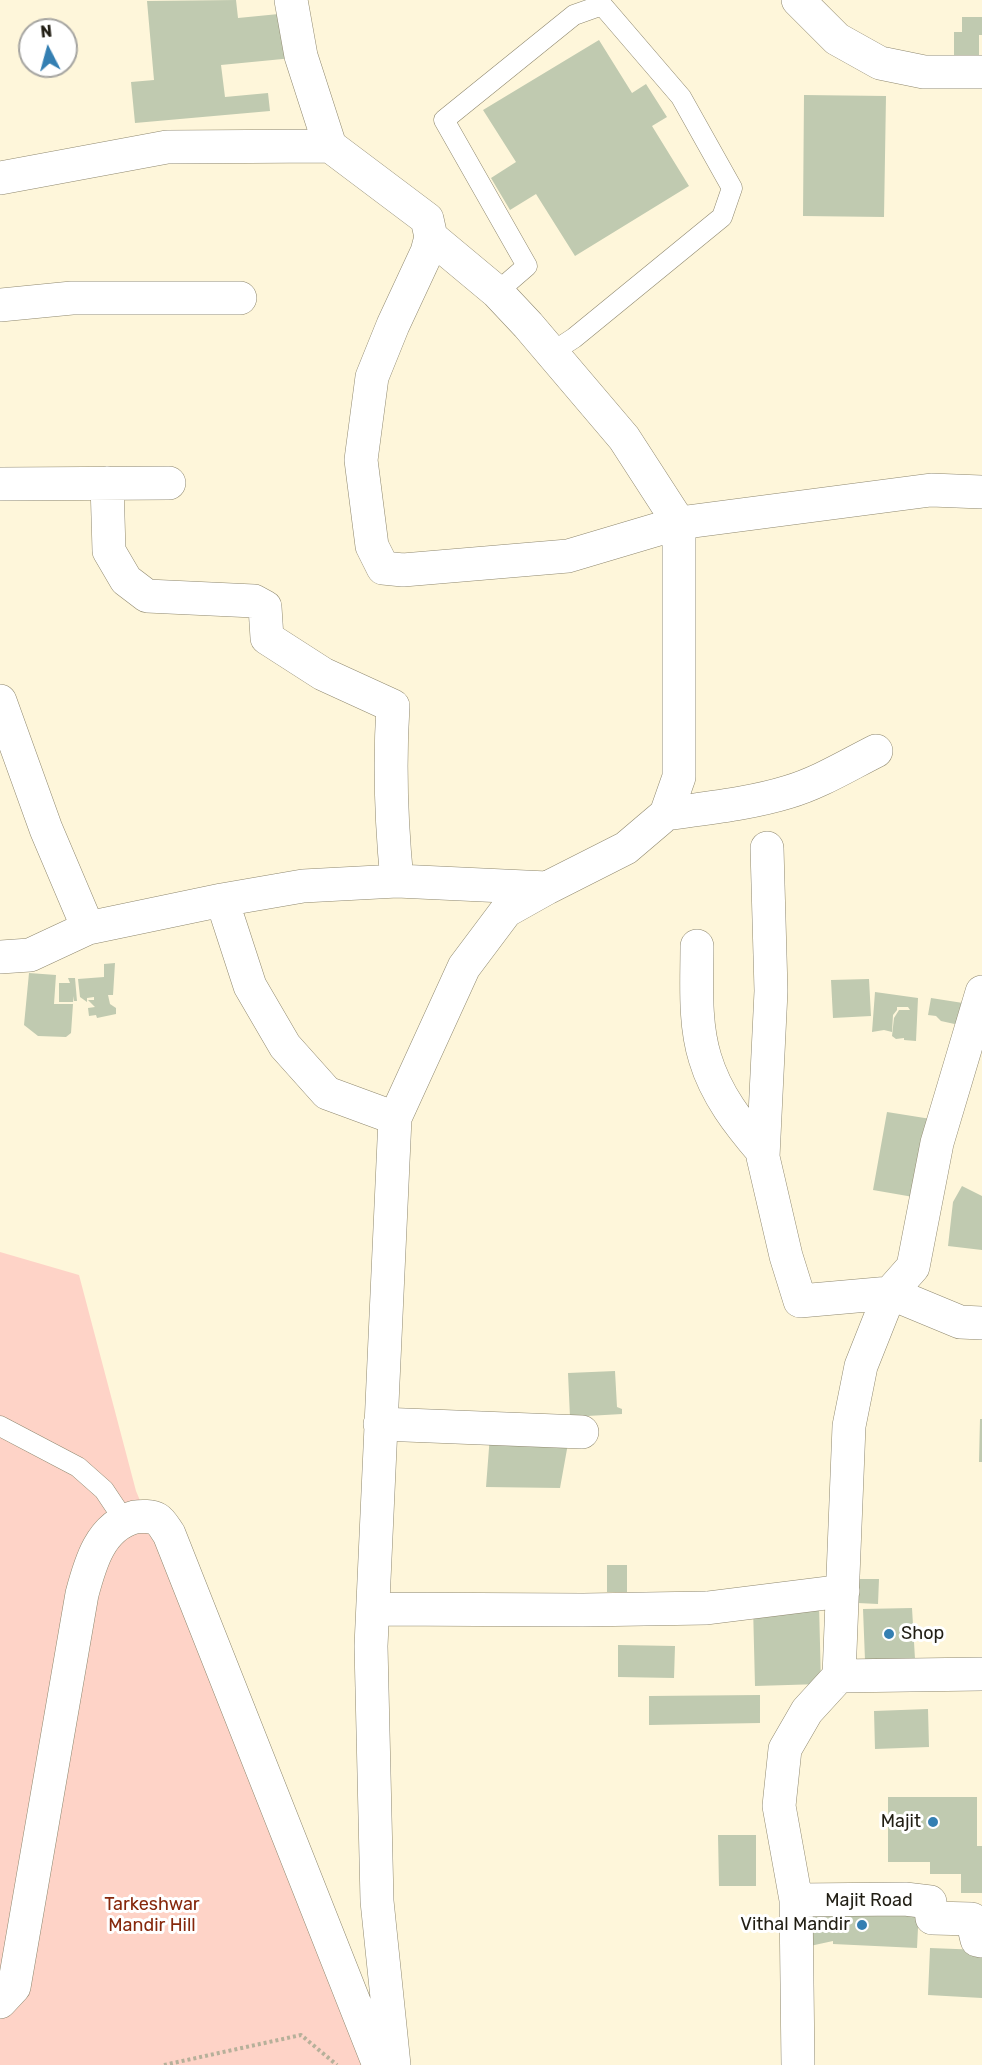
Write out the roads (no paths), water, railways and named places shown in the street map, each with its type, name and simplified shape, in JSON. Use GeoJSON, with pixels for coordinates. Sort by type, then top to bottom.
{"type":"FeatureCollection","features":[{"type":"Feature","properties":{"kind":"street"},"geometry":{"type":"LineString","coordinates":[[291,0],[301,56],[330,146],[427,219],[431,237],[427,252],[372,377],[361,460],[372,546],[383,568],[403,570],[568,556],[679,523],[931,490],[982,492]]}},
{"type":"Feature","properties":{"kind":"street"},"geometry":{"type":"LineString","coordinates":[[798,0],[837,39],[880,63],[924,72],[982,72]]}},
{"type":"Feature","properties":{"kind":"street"},"geometry":{"type":"LineString","coordinates":[[0,178],[167,147],[330,146]]}},
{"type":"Feature","properties":{"kind":"street"},"geometry":{"type":"LineString","coordinates":[[394,2065],[376,1901],[371,1646],[395,1118],[464,967],[506,911],[626,848],[666,814],[680,777],[679,523],[624,438],[551,353],[497,292],[431,237]]}},
{"type":"Feature","properties":{"kind":"street"},"geometry":{"type":"LineString","coordinates":[[0,305],[72,298],[240,298]]}},
{"type":"Feature","properties":{"kind":"street"},"geometry":{"type":"LineString","coordinates":[[107,483],[109,551],[126,580],[147,596],[254,601],[265,606],[267,638],[323,674],[393,706],[390,765],[391,819],[397,881]]}},
{"type":"Feature","properties":{"kind":"street"},"geometry":{"type":"LineString","coordinates":[[0,484],[169,483]]}},
{"type":"Feature","properties":{"kind":"street"},"geometry":{"type":"LineString","coordinates":[[0,701],[46,830],[88,928]]}},
{"type":"Feature","properties":{"kind":"street"},"geometry":{"type":"LineString","coordinates":[[666,814],[790,792],[876,751]]}},
{"type":"Feature","properties":{"kind":"street"},"geometry":{"type":"LineString","coordinates":[[767,848],[771,991],[764,1152],[786,1256],[800,1301],[890,1293],[960,1322],[982,1323]]}},
{"type":"Feature","properties":{"kind":"street"},"geometry":{"type":"LineString","coordinates":[[0,957],[30,955],[88,928],[303,886],[397,881],[547,888]]}},
{"type":"Feature","properties":{"kind":"street"},"geometry":{"type":"LineString","coordinates":[[222,900],[250,986],[285,1046],[327,1093],[395,1118]]}},
{"type":"Feature","properties":{"kind":"street"},"geometry":{"type":"LineString","coordinates":[[697,946],[698,1015],[705,1057],[721,1097],[738,1124],[764,1152]]}},
{"type":"Feature","properties":{"kind":"street"},"geometry":{"type":"LineString","coordinates":[[798,2065],[796,1900],[779,1806],[785,1749],[807,1711],[839,1676],[849,1426],[861,1366],[890,1293],[914,1267],[937,1143],[982,992]]}},
{"type":"Feature","properties":{"kind":"street"},"geometry":{"type":"LineString","coordinates":[[380,1424],[582,1432]]}},
{"type":"Feature","properties":{"kind":"street"},"geometry":{"type":"LineString","coordinates":[[0,2002],[14,1987],[82,1594],[90,1563],[108,1533],[124,1520],[141,1516],[157,1519],[169,1534],[379,2065]]}},
{"type":"Feature","properties":{"kind":"street"},"geometry":{"type":"LineString","coordinates":[[373,1610],[707,1608],[843,1591]]}},
{"type":"Feature","properties":{"kind":"street"},"geometry":{"type":"LineString","coordinates":[[839,1676],[982,1674]]}},
{"type":"Feature","properties":{"kind":"street","name":"Majit Road"},"geometry":{"type":"LineString","coordinates":[[796,1900],[905,1899],[930,1902],[932,1918],[972,1919],[977,1940],[982,1941]]}},
{"type":"Feature","properties":{"kind":"lane"},"geometry":{"type":"LineString","coordinates":[[497,292],[527,266],[444,120],[574,15],[602,5],[681,97],[732,188],[722,217],[574,338],[551,353]]}},
{"type":"Feature","properties":{"kind":"lane"},"geometry":{"type":"LineString","coordinates":[[0,1426],[78,1467],[104,1490],[124,1520]]}},
{"type":"Feature","properties":{"kind":"place","name":"Shop"},"geometry":{"type":"Point","coordinates":[889,1634]}},
{"type":"Feature","properties":{"kind":"place","name":"Majit"},"geometry":{"type":"Point","coordinates":[933,1822]}},
{"type":"Feature","properties":{"kind":"place","name":"Vithal Mandir"},"geometry":{"type":"Point","coordinates":[862,1925]}},
{"type":"Feature","properties":{"kind":"park label","name":"Tarkeshwar Mandir Hill"},"geometry":{"type":"Point","coordinates":[152,1915]}}]}
